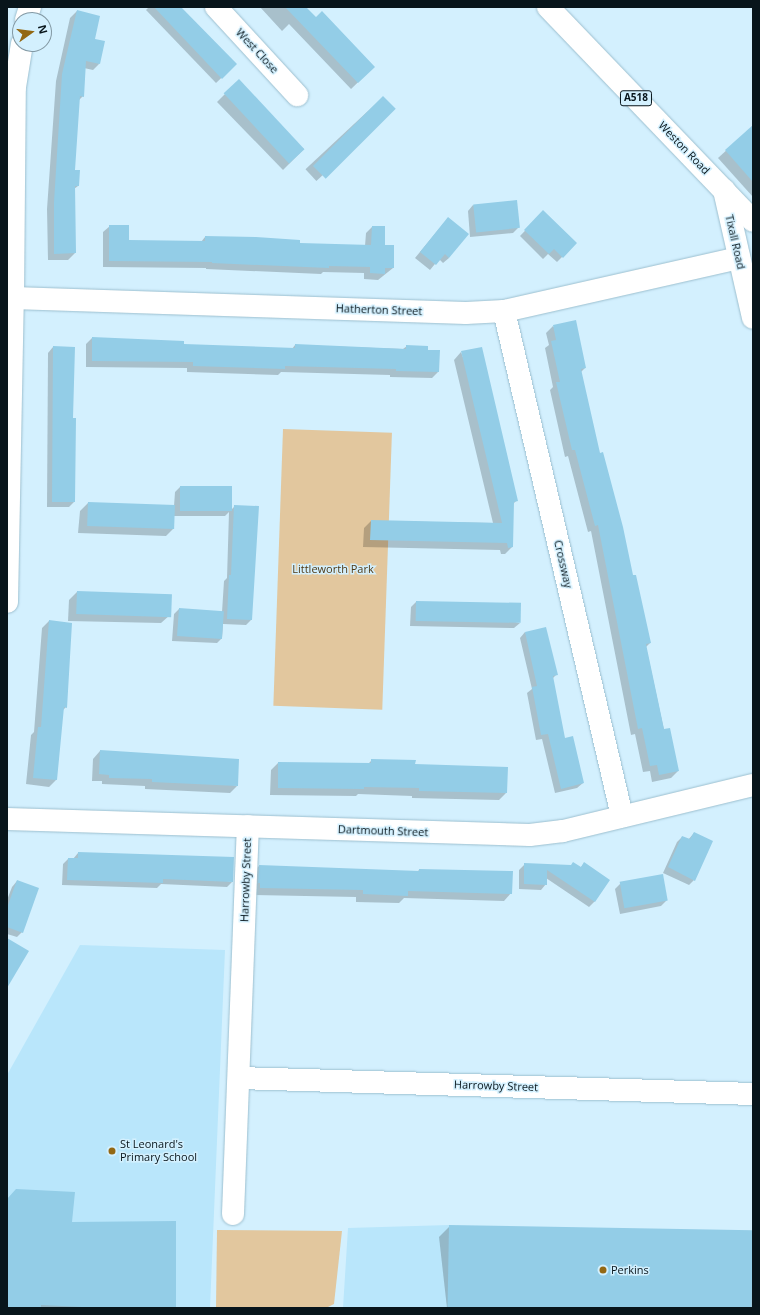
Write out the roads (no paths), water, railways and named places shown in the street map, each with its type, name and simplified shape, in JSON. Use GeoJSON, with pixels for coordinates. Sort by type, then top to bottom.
{"type":"FeatureCollection","features":[{"type":"Feature","properties":{"kind":"main road","name":"West Close"},"geometry":{"type":"LineString","coordinates":[[216,7],[297,95]]}},
{"type":"Feature","properties":{"kind":"main road","name":"Weston Road"},"geometry":{"type":"LineString","coordinates":[[548,7],[753,221]]}},
{"type":"Feature","properties":{"kind":"main road"},"geometry":{"type":"LineString","coordinates":[[7,602],[13,298],[15,87],[21,52]]}},
{"type":"Feature","properties":{"kind":"main road","name":"Tixall Road"},"geometry":{"type":"LineString","coordinates":[[724,190],[753,318]]}},
{"type":"Feature","properties":{"kind":"main road","name":"Hatherton Street"},"geometry":{"type":"LineString","coordinates":[[13,298],[466,313],[504,311],[739,258]]}},
{"type":"Feature","properties":{"kind":"main road","name":"Crossway"},"geometry":{"type":"LineString","coordinates":[[504,311],[622,816]]}},
{"type":"Feature","properties":{"kind":"main road","name":"Dartmouth Street"},"geometry":{"type":"LineString","coordinates":[[7,819],[248,826],[495,836],[530,835],[563,831],[753,785]]}},
{"type":"Feature","properties":{"kind":"main road","name":"Harrowby Street"},"geometry":{"type":"LineString","coordinates":[[233,1214],[248,826]]}},
{"type":"Feature","properties":{"kind":"main road","name":"Harrowby Street"},"geometry":{"type":"LineString","coordinates":[[239,1078],[753,1094]]}},
{"type":"Feature","properties":{"kind":"place","name":"St Leonard's Primary School"},"geometry":{"type":"Point","coordinates":[112,1151]}},
{"type":"Feature","properties":{"kind":"place","name":"Perkins"},"geometry":{"type":"Point","coordinates":[603,1270]}},
{"type":"Feature","properties":{"kind":"park label","name":"Littleworth Park"},"geometry":{"type":"Point","coordinates":[333,569]}}]}
